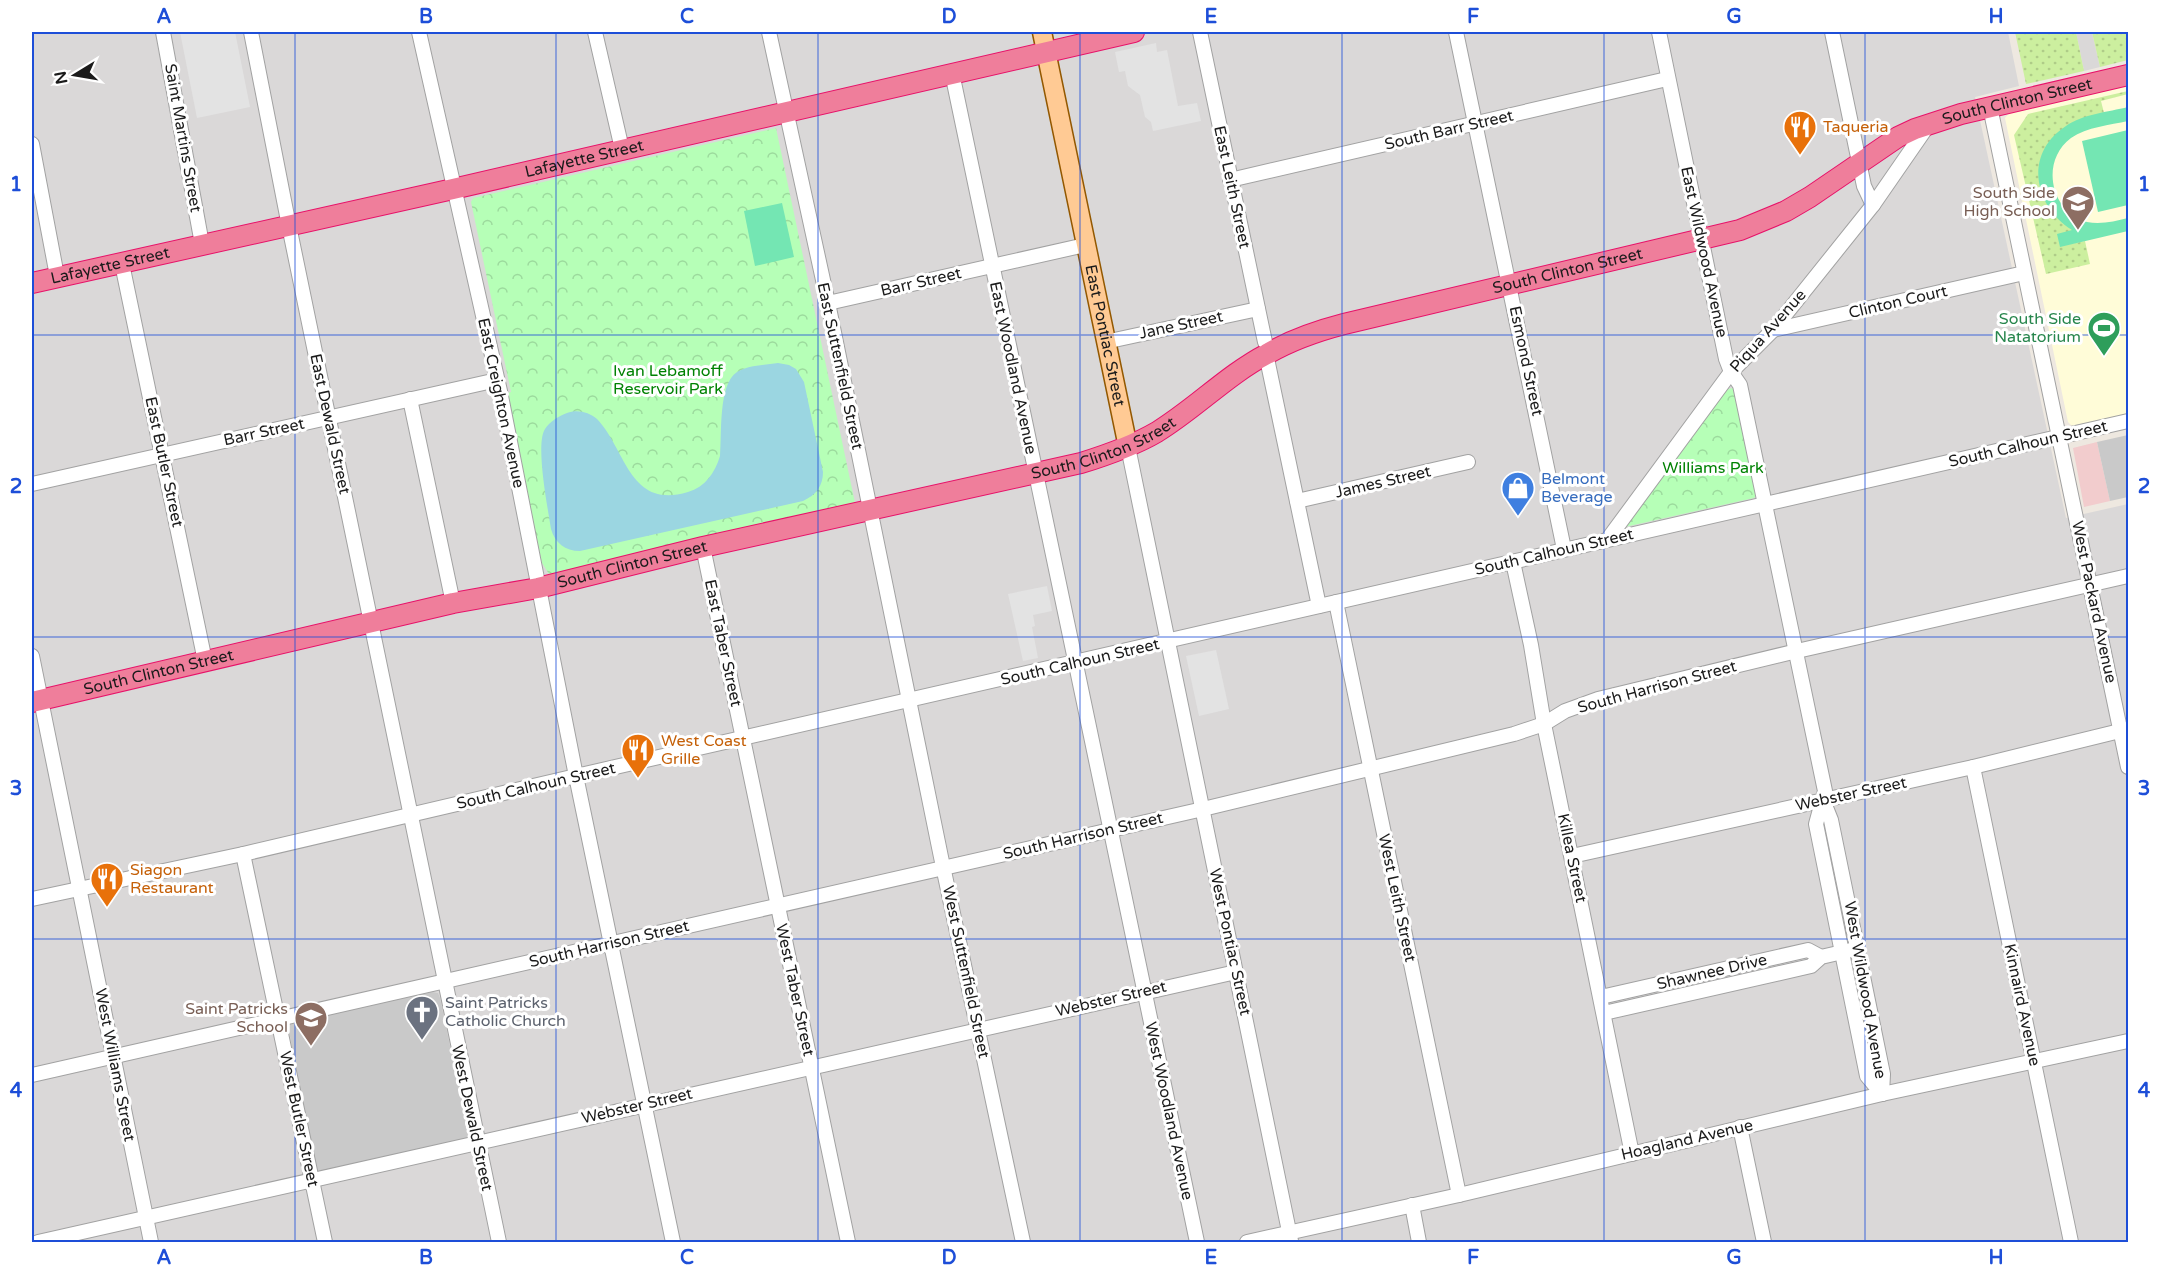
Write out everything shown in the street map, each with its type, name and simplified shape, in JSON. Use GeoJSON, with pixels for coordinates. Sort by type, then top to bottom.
{"type":"FeatureCollection","features":[{"type":"Feature","properties":{"kind":"highway","name":"Lafayette Street"},"geometry":{"type":"LineString","coordinates":[[32,283],[453,189],[1134,32]]}},
{"type":"Feature","properties":{"kind":"highway","name":"South Clinton Street"},"geometry":{"type":"LineString","coordinates":[[36,701],[453,603],[538,588],[703,547],[1080,463],[1128,447],[1166,426],[1240,370],[1265,348],[1321,330],[1740,230],[1786,210],[1898,137],[1930,123],[2128,75]]}},
{"type":"Feature","properties":{"kind":"main road","name":"East Pontiac Street"},"geometry":{"type":"LineString","coordinates":[[1042,32],[1128,447]]}},
{"type":"Feature","properties":{"kind":"street","name":"Saint Martins Street"},"geometry":{"type":"LineString","coordinates":[[163,32],[202,244]]}},
{"type":"Feature","properties":{"kind":"street","name":"East Dewald Street"},"geometry":{"type":"LineString","coordinates":[[251,32],[410,816]]}},
{"type":"Feature","properties":{"kind":"street","name":"East Creighton Avenue"},"geometry":{"type":"LineString","coordinates":[[419,32],[497,380],[576,776],[673,1242]]}},
{"type":"Feature","properties":{"kind":"street"},"geometry":{"type":"LineString","coordinates":[[595,32],[622,149]]}},
{"type":"Feature","properties":{"kind":"street","name":"East Suttenfield Street"},"geometry":{"type":"LineString","coordinates":[[770,32],[909,701]]}},
{"type":"Feature","properties":{"kind":"street","name":"East Leith Street"},"geometry":{"type":"LineString","coordinates":[[1200,32],[1319,606]]}},
{"type":"Feature","properties":{"kind":"street","name":"Esmond Street"},"geometry":{"type":"LineString","coordinates":[[1456,32],[1564,549]]}},
{"type":"Feature","properties":{"kind":"street","name":"East Wildwood Avenue"},"geometry":{"type":"LineString","coordinates":[[1659,32],[1726,359],[1740,385],[1766,504]]}},
{"type":"Feature","properties":{"kind":"street"},"geometry":{"type":"LineString","coordinates":[[1832,32],[1864,186],[1873,205]]}},
{"type":"Feature","properties":{"kind":"street","name":"East Woodland Avenue"},"geometry":{"type":"LineString","coordinates":[[952,73],[1074,663]]}},
{"type":"Feature","properties":{"kind":"street","name":"South Barr Street"},"geometry":{"type":"LineString","coordinates":[[1230,180],[1667,79]]}},
{"type":"Feature","properties":{"kind":"street","name":"West Packard Avenue"},"geometry":{"type":"LineString","coordinates":[[1990,107],[2090,585],[2124,730],[2128,767]]}},
{"type":"Feature","properties":{"kind":"street","name":"Piqua Avenue"},"geometry":{"type":"LineString","coordinates":[[1608,539],[1731,372],[1773,330],[1873,205],[1930,123]]}},
{"type":"Feature","properties":{"kind":"street"},"geometry":{"type":"LineString","coordinates":[[32,144],[57,276]]}},
{"type":"Feature","properties":{"kind":"street","name":"Barr Street"},"geometry":{"type":"LineString","coordinates":[[828,303],[1085,245]]}},
{"type":"Feature","properties":{"kind":"street","name":"East Butler Street"},"geometry":{"type":"LineString","coordinates":[[122,264],[205,661]]}},
{"type":"Feature","properties":{"kind":"street","name":"Clinton Court"},"geometry":{"type":"LineString","coordinates":[[1773,330],[2024,273]]}},
{"type":"Feature","properties":{"kind":"street","name":"Jane Street"},"geometry":{"type":"LineString","coordinates":[[1105,342],[1258,309]]}},
{"type":"Feature","properties":{"kind":"street","name":"Barr Street"},"geometry":{"type":"LineString","coordinates":[[32,484],[497,380]]}},
{"type":"Feature","properties":{"kind":"street"},"geometry":{"type":"LineString","coordinates":[[410,399],[453,603]]}},
{"type":"Feature","properties":{"kind":"street","name":"South Calhoun Street"},"geometry":{"type":"LineString","coordinates":[[32,899],[410,816],[2128,421]]}},
{"type":"Feature","properties":{"kind":"street","name":"East Pontiac Street"},"geometry":{"type":"LineString","coordinates":[[1128,447],[1168,642]]}},
{"type":"Feature","properties":{"kind":"street","name":"James Street"},"geometry":{"type":"LineString","coordinates":[[1297,501],[1468,462]]}},
{"type":"Feature","properties":{"kind":"street","name":"West Wildwood Avenue"},"geometry":{"type":"LineString","coordinates":[[1766,504],[1825,791],[1816,824],[1867,1076],[1881,1094]]}},
{"type":"Feature","properties":{"kind":"street","name":"East Taber Street"},"geometry":{"type":"LineString","coordinates":[[703,547],[743,738]]}},
{"type":"Feature","properties":{"kind":"street","name":"Killea Street"},"geometry":{"type":"LineString","coordinates":[[1513,562],[1632,1154]]}},
{"type":"Feature","properties":{"kind":"street","name":"South Harrison Street"},"geometry":{"type":"LineString","coordinates":[[32,1075],[1203,809],[1514,734],[1544,724],[1565,711],[1598,699],[2128,576]]}},
{"type":"Feature","properties":{"kind":"street","name":"West Leith Street"},"geometry":{"type":"LineString","coordinates":[[1336,602],[1459,1195]]}},
{"type":"Feature","properties":{"kind":"street","name":"West Pontiac Street"},"geometry":{"type":"LineString","coordinates":[[1168,642],[1291,1238]]}},
{"type":"Feature","properties":{"kind":"street","name":"West Williams Street"},"geometry":{"type":"LineString","coordinates":[[32,656],[36,701],[80,888],[151,1242]]}},
{"type":"Feature","properties":{"kind":"street","name":"West Woodland Avenue"},"geometry":{"type":"LineString","coordinates":[[1074,663],[1197,1242]]}},
{"type":"Feature","properties":{"kind":"street","name":"West Suttenfield Street"},"geometry":{"type":"LineString","coordinates":[[909,701],[1023,1242]]}},
{"type":"Feature","properties":{"kind":"street","name":"Webster Street"},"geometry":{"type":"LineString","coordinates":[[1572,856],[1973,767],[2124,730]]}},
{"type":"Feature","properties":{"kind":"street","name":"West Taber Street"},"geometry":{"type":"LineString","coordinates":[[743,738],[848,1242]]}},
{"type":"Feature","properties":{"kind":"street","name":"Kinnaird Avenue"},"geometry":{"type":"LineString","coordinates":[[1973,767],[2071,1242]]}},
{"type":"Feature","properties":{"kind":"street","name":"West Wildwood Avenue"},"geometry":{"type":"LineString","coordinates":[[1823,800],[1831,820],[1883,1074],[1881,1094]]}},
{"type":"Feature","properties":{"kind":"street","name":"West Dewald Street"},"geometry":{"type":"LineString","coordinates":[[410,816],[499,1242]]}},
{"type":"Feature","properties":{"kind":"street","name":"West Butler Street"},"geometry":{"type":"LineString","coordinates":[[243,854],[325,1242]]}},
{"type":"Feature","properties":{"kind":"street","name":"Shawnee Drive"},"geometry":{"type":"LineString","coordinates":[[1604,1013],[1811,966],[1821,957],[1858,948]]}},
{"type":"Feature","properties":{"kind":"street","name":"Shawnee Drive"},"geometry":{"type":"LineString","coordinates":[[1601,997],[1808,950],[1821,957]]}},
{"type":"Feature","properties":{"kind":"street"},"geometry":{"type":"LineString","coordinates":[[1732,967],[1736,983]]}},
{"type":"Feature","properties":{"kind":"street","name":"Webster Street"},"geometry":{"type":"LineString","coordinates":[[38,1242],[1236,972]]}},
{"type":"Feature","properties":{"kind":"street"},"geometry":{"type":"LineString","coordinates":[[1707,973],[1711,989]]}},
{"type":"Feature","properties":{"kind":"street","name":"Hoagland Avenue"},"geometry":{"type":"LineString","coordinates":[[1247,1242],[1291,1238],[1412,1205],[1740,1127],[2128,1041]]}},
{"type":"Feature","properties":{"kind":"street"},"geometry":{"type":"LineString","coordinates":[[1740,1127],[1764,1242]]}},
{"type":"Feature","properties":{"kind":"street"},"geometry":{"type":"LineString","coordinates":[[1412,1205],[1419,1242]]}},
{"type":"Feature","properties":{"kind":"shaded area"},"geometry":{"type":"Polygon","coordinates":[[[32,32],[2008,32],[2019,86],[1975,97],[2066,518],[2128,504],[2128,1242],[32,1242],[32,32]]]}},
{"type":"Feature","properties":{"kind":"shaded area"},"geometry":{"type":"Polygon","coordinates":[[[180,32],[235,32],[250,107],[197,118],[180,32]]]}},
{"type":"Feature","properties":{"kind":"shaded area"},"geometry":{"type":"Polygon","coordinates":[[[2076,32],[2092,32],[2100,67],[2084,71],[2076,32]]]}},
{"type":"Feature","properties":{"kind":"shaded area"},"geometry":{"type":"Polygon","coordinates":[[[1156,43],[1157,52],[1167,50],[1178,106],[1197,103],[1201,121],[1153,131],[1151,122],[1145,117],[1140,95],[1128,86],[1125,71],[1119,72],[1115,52],[1156,43]]]}},
{"type":"Feature","properties":{"kind":"shaded area","name":"South Side High School"},"geometry":{"type":"Polygon","coordinates":[[[2128,84],[2128,414],[2072,426],[2068,422],[2005,118],[2010,112],[2128,84]]]}},
{"type":"Feature","properties":{"kind":"shaded area"},"geometry":{"type":"Polygon","coordinates":[[[2128,435],[2128,497],[2110,501],[2097,442],[2128,435]]]}},
{"type":"Feature","properties":{"kind":"shaded area"},"geometry":{"type":"Polygon","coordinates":[[[2097,442],[2110,501],[2084,507],[2073,448],[2097,442]]]}},
{"type":"Feature","properties":{"kind":"shaded area"},"geometry":{"type":"Polygon","coordinates":[[[1047,586],[1052,611],[1033,615],[1035,626],[1032,627],[1038,658],[1023,661],[1008,594],[1047,586]]]}},
{"type":"Feature","properties":{"kind":"shaded area"},"geometry":{"type":"Polygon","coordinates":[[[1216,650],[1229,709],[1199,716],[1186,656],[1216,650]]]}},
{"type":"Feature","properties":{"kind":"shaded area"},"geometry":{"type":"Polygon","coordinates":[[[432,992],[438,993],[440,998],[468,1132],[467,1138],[321,1172],[315,1166],[288,1026],[291,1023],[432,992]]]}},
{"type":"Feature","properties":{"kind":"green space"},"geometry":{"type":"Polygon","coordinates":[[[2015,32],[2076,32],[2084,71],[2026,84],[2015,32]]]}},
{"type":"Feature","properties":{"kind":"green space"},"geometry":{"type":"Polygon","coordinates":[[[2092,32],[2128,32],[2128,60],[2100,67],[2092,32]]]}},
{"type":"Feature","properties":{"kind":"green space"},"geometry":{"type":"Polygon","coordinates":[[[2128,91],[2128,94],[2101,101],[2104,113],[2071,124],[2062,130],[2054,137],[2043,156],[2039,169],[2073,231],[2060,246],[2085,241],[2090,264],[2046,274],[2014,135],[2028,114],[2128,91]]]}},
{"type":"Feature","properties":{"kind":"green space"},"geometry":{"type":"Polygon","coordinates":[[[2128,107],[2128,121],[2091,129],[2071,138],[2061,148],[2055,159],[2053,172],[2058,197],[2074,216],[2087,222],[2097,223],[2128,218],[2128,231],[2060,247],[2057,234],[2072,230],[2049,208],[2042,194],[2039,165],[2043,151],[2052,138],[2073,122],[2088,116],[2128,107]]]}},
{"type":"Feature","properties":{"kind":"green space","name":"Ivan Lebamoff Reservoir Park"},"geometry":{"type":"Polygon","coordinates":[[[776,128],[855,503],[549,574],[542,563],[506,393],[511,392],[471,202],[473,198],[776,128]]]}},
{"type":"Feature","properties":{"kind":"green space"},"geometry":{"type":"Polygon","coordinates":[[[2128,130],[2128,205],[2098,212],[2082,141],[2128,130]]]}},
{"type":"Feature","properties":{"kind":"green space"},"geometry":{"type":"Polygon","coordinates":[[[782,203],[794,257],[755,266],[744,211],[782,203]]]}},
{"type":"Feature","properties":{"kind":"green space","name":"Williams Park"},"geometry":{"type":"Polygon","coordinates":[[[1732,388],[1736,391],[1757,495],[1754,498],[1625,527],[1726,390],[1732,388]]]}},
{"type":"Feature","properties":{"kind":"water"},"geometry":{"type":"Polygon","coordinates":[[[778,363],[796,369],[804,382],[823,472],[820,486],[812,496],[803,501],[580,551],[565,548],[558,542],[551,529],[541,448],[545,429],[552,422],[571,412],[579,411],[590,415],[597,419],[607,431],[631,473],[641,485],[653,492],[668,495],[688,492],[704,483],[718,462],[724,398],[731,378],[746,368],[778,363]]]}},
{"type":"Feature","properties":{"kind":"place","name":"Taqueria"},"geometry":{"type":"Point","coordinates":[1800,156]}},
{"type":"Feature","properties":{"kind":"place","name":"South Side High School"},"geometry":{"type":"Point","coordinates":[2078,231]}},
{"type":"Feature","properties":{"kind":"place","name":"South Side Natatorium"},"geometry":{"type":"Point","coordinates":[2104,357]}},
{"type":"Feature","properties":{"kind":"place","name":"Belmont Beverage"},"geometry":{"type":"Point","coordinates":[1518,517]}},
{"type":"Feature","properties":{"kind":"place","name":"West Coast Grille"},"geometry":{"type":"Point","coordinates":[638,779]}},
{"type":"Feature","properties":{"kind":"place","name":"Siagon Restaurant"},"geometry":{"type":"Point","coordinates":[107,908]}},
{"type":"Feature","properties":{"kind":"place","name":"Saint Patricks Catholic Church"},"geometry":{"type":"Point","coordinates":[422,1041]}},
{"type":"Feature","properties":{"kind":"place","name":"Saint Patricks School"},"geometry":{"type":"Point","coordinates":[311,1047]}}]}
